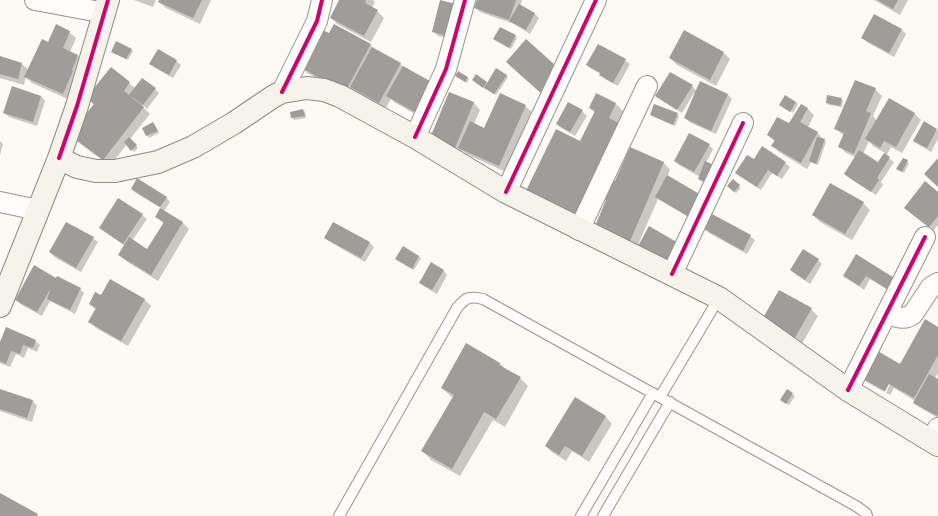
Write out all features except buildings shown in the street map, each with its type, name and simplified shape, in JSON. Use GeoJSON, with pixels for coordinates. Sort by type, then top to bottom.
{"type":"FeatureCollection","features":[{"type":"Feature","properties":{"kind":"main road"},"geometry":{"type":"LineString","coordinates":[[0,306],[59,158],[77,106],[107,6]]}},
{"type":"Feature","properties":{"kind":"main road"},"geometry":{"type":"LineString","coordinates":[[59,158],[77,167],[96,171],[115,171],[158,162],[193,147],[282,92],[307,88],[324,90],[340,96],[415,137],[506,192],[579,230],[672,274],[718,298],[848,390],[936,438]]}},
{"type":"Feature","properties":{"kind":"street"},"geometry":{"type":"LineString","coordinates":[[35,0],[107,6]]}},
{"type":"Feature","properties":{"kind":"street"},"geometry":{"type":"LineString","coordinates":[[282,92],[317,21],[322,0]]}},
{"type":"Feature","properties":{"kind":"street"},"geometry":{"type":"LineString","coordinates":[[415,137],[446,69],[465,0]]}},
{"type":"Feature","properties":{"kind":"street"},"geometry":{"type":"LineString","coordinates":[[506,192],[596,0]]}},
{"type":"Feature","properties":{"kind":"street"},"geometry":{"type":"LineString","coordinates":[[579,230],[647,86]]}},
{"type":"Feature","properties":{"kind":"street"},"geometry":{"type":"LineString","coordinates":[[672,274],[743,123]]}},
{"type":"Feature","properties":{"kind":"street"},"geometry":{"type":"LineString","coordinates":[[0,202],[38,210]]}},
{"type":"Feature","properties":{"kind":"street"},"geometry":{"type":"LineString","coordinates":[[848,390],[925,237]]}},
{"type":"Feature","properties":{"kind":"street"},"geometry":{"type":"LineString","coordinates":[[887,313],[903,318],[910,316],[931,287],[938,283]]}},
{"type":"Feature","properties":{"kind":"lane"},"geometry":{"type":"LineString","coordinates":[[338,516],[457,308],[464,299],[472,297],[482,299],[670,402],[856,506],[866,513],[867,516]]}},
{"type":"Feature","properties":{"kind":"lane"},"geometry":{"type":"LineString","coordinates":[[581,516],[718,298]]}},
{"type":"Feature","properties":{"kind":"lane"},"geometry":{"type":"LineString","coordinates":[[603,516],[670,402]]}},
{"type":"Feature","properties":{"kind":"cycle path"},"geometry":{"type":"LineString","coordinates":[[59,158],[77,106],[108,0]]}},
{"type":"Feature","properties":{"kind":"cycle path"},"geometry":{"type":"LineString","coordinates":[[282,92],[317,21],[322,0]]}},
{"type":"Feature","properties":{"kind":"cycle path"},"geometry":{"type":"LineString","coordinates":[[415,137],[446,69],[465,0]]}},
{"type":"Feature","properties":{"kind":"cycle path"},"geometry":{"type":"LineString","coordinates":[[506,192],[596,0]]}},
{"type":"Feature","properties":{"kind":"cycle path"},"geometry":{"type":"LineString","coordinates":[[672,274],[743,123]]}},
{"type":"Feature","properties":{"kind":"cycle path"},"geometry":{"type":"LineString","coordinates":[[848,390],[925,237]]}}]}
